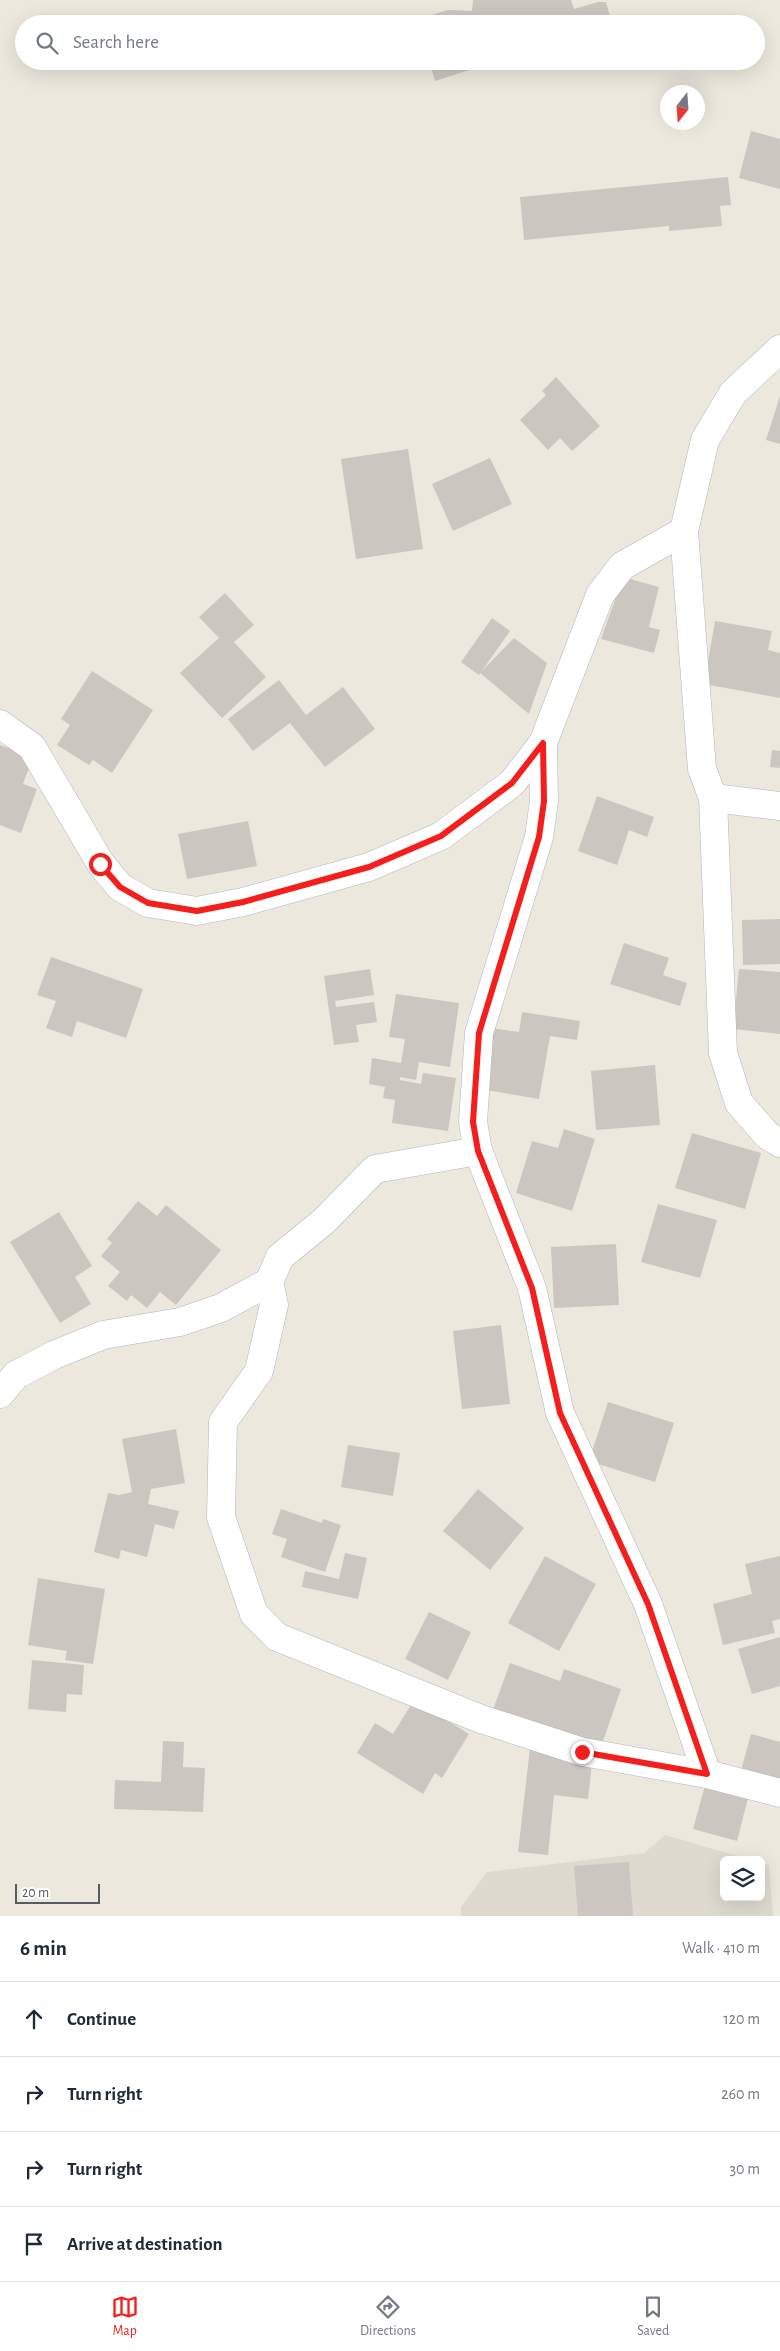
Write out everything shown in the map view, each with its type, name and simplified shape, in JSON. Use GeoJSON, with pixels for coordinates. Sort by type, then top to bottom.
{"type":"FeatureCollection","features":[{"type":"Feature","properties":{"kind":"street"},"geometry":{"type":"LineString","coordinates":[[780,350],[733,393],[705,440],[684,531],[702,769],[713,798],[723,1053],[739,1103],[768,1136],[780,1143]]}},
{"type":"Feature","properties":{"kind":"street"},"geometry":{"type":"LineString","coordinates":[[0,724],[32,747],[100,864],[120,887],[148,903],[197,911],[243,902],[369,867],[441,836],[512,783],[543,743],[600,595],[622,566],[684,531]]}},
{"type":"Feature","properties":{"kind":"street"},"geometry":{"type":"LineString","coordinates":[[543,743],[544,801],[539,837],[479,1033],[473,1122],[478,1151],[532,1288],[560,1413],[648,1604],[707,1774]]}},
{"type":"Feature","properties":{"kind":"street"},"geometry":{"type":"LineString","coordinates":[[713,798],[780,806]]}},
{"type":"Feature","properties":{"kind":"street"},"geometry":{"type":"LineString","coordinates":[[478,1151],[375,1168],[324,1221],[280,1257],[269,1282],[274,1305],[259,1371],[223,1422],[221,1517],[254,1614],[277,1637],[481,1719],[582,1752],[707,1774],[780,1793]]}},
{"type":"Feature","properties":{"kind":"street"},"geometry":{"type":"LineString","coordinates":[[5,1379],[32,1365],[103,1335],[180,1322],[221,1308],[269,1282]]}},
{"type":"Feature","properties":{"kind":"shaded area"},"geometry":{"type":"Polygon","coordinates":[[[665,1835],[737,1856],[720,1856],[720,1901],[765,1901],[765,1864],[769,1865],[773,1916],[461,1916],[461,1907],[487,1872],[644,1853],[665,1835]]]}},
{"type":"Feature","properties":{"kind":"building"},"geometry":{"type":"Polygon","coordinates":[[[473,0],[571,0],[574,9],[598,2],[606,2],[610,15],[431,15],[448,10],[472,11],[473,0]]]}},
{"type":"Feature","properties":{"kind":"building"},"geometry":{"type":"Polygon","coordinates":[[[432,70],[470,70],[435,81],[432,70]]]}},
{"type":"Feature","properties":{"kind":"building"},"geometry":{"type":"Polygon","coordinates":[[[751,131],[780,139],[780,189],[739,178],[751,131]]]}},
{"type":"Feature","properties":{"kind":"building"},"geometry":{"type":"Polygon","coordinates":[[[728,177],[731,205],[720,206],[722,226],[669,231],[669,226],[524,240],[520,197],[728,177]]]}},
{"type":"Feature","properties":{"kind":"building"},"geometry":{"type":"Polygon","coordinates":[[[556,377],[600,426],[572,451],[560,438],[548,450],[520,420],[546,395],[542,391],[556,377]]]}},
{"type":"Feature","properties":{"kind":"building"},"geometry":{"type":"Polygon","coordinates":[[[780,396],[780,444],[766,440],[780,396]]]}},
{"type":"Feature","properties":{"kind":"building"},"geometry":{"type":"Polygon","coordinates":[[[408,449],[423,549],[356,559],[341,459],[408,449]]]}},
{"type":"Feature","properties":{"kind":"building"},"geometry":{"type":"Polygon","coordinates":[[[490,458],[512,504],[453,531],[432,484],[490,458]]]}},
{"type":"Feature","properties":{"kind":"building"},"geometry":{"type":"Polygon","coordinates":[[[623,577],[659,587],[649,627],[660,630],[654,653],[601,639],[623,577]]]}},
{"type":"Feature","properties":{"kind":"building"},"geometry":{"type":"Polygon","coordinates":[[[225,593],[254,625],[234,642],[266,677],[222,718],[180,673],[219,638],[199,617],[225,593]]]}},
{"type":"Feature","properties":{"kind":"building"},"geometry":{"type":"Polygon","coordinates":[[[492,618],[510,631],[479,675],[461,662],[492,618]]]}},
{"type":"Feature","properties":{"kind":"building"},"geometry":{"type":"Polygon","coordinates":[[[715,621],[772,631],[768,650],[780,653],[780,698],[704,684],[715,621]]]}},
{"type":"Feature","properties":{"kind":"building"},"geometry":{"type":"Polygon","coordinates":[[[514,638],[547,663],[529,714],[480,673],[514,638]]]}},
{"type":"Feature","properties":{"kind":"building"},"geometry":{"type":"Polygon","coordinates":[[[92,671],[153,710],[112,773],[93,760],[89,765],[57,745],[70,725],[61,719],[92,671]]]}},
{"type":"Feature","properties":{"kind":"building"},"geometry":{"type":"Polygon","coordinates":[[[279,680],[306,715],[343,687],[375,729],[325,767],[290,723],[253,751],[228,719],[279,680]]]}},
{"type":"Feature","properties":{"kind":"building"},"geometry":{"type":"Polygon","coordinates":[[[0,745],[33,757],[23,784],[37,789],[21,833],[0,825],[0,745]]]}},
{"type":"Feature","properties":{"kind":"building"},"geometry":{"type":"Polygon","coordinates":[[[772,750],[780,751],[780,768],[770,767],[772,750]]]}},
{"type":"Feature","properties":{"kind":"building"},"geometry":{"type":"Polygon","coordinates":[[[597,796],[654,817],[647,837],[629,830],[617,865],[578,851],[597,796]]]}},
{"type":"Feature","properties":{"kind":"building"},"geometry":{"type":"Polygon","coordinates":[[[248,821],[257,866],[187,879],[178,834],[248,821]]]}},
{"type":"Feature","properties":{"kind":"building"},"geometry":{"type":"Polygon","coordinates":[[[780,919],[780,964],[743,965],[742,920],[780,919]]]}},
{"type":"Feature","properties":{"kind":"building"},"geometry":{"type":"Polygon","coordinates":[[[624,943],[669,958],[663,975],[687,983],[680,1006],[610,984],[624,943]]]}},
{"type":"Feature","properties":{"kind":"building"},"geometry":{"type":"Polygon","coordinates":[[[51,957],[143,989],[126,1038],[77,1021],[72,1037],[46,1028],[56,1001],[37,995],[51,957]]]}},
{"type":"Feature","properties":{"kind":"building"},"geometry":{"type":"Polygon","coordinates":[[[370,969],[374,995],[335,1001],[336,1007],[374,1002],[377,1022],[356,1025],[359,1042],[334,1045],[324,976],[370,969]]]}},
{"type":"Feature","properties":{"kind":"building"},"geometry":{"type":"Polygon","coordinates":[[[739,969],[780,972],[780,1034],[733,1029],[739,969]]]}},
{"type":"Feature","properties":{"kind":"building"},"geometry":{"type":"Polygon","coordinates":[[[396,994],[459,1003],[450,1067],[419,1062],[416,1080],[400,1077],[400,1080],[421,1084],[423,1073],[456,1078],[448,1131],[392,1123],[395,1100],[383,1098],[385,1087],[369,1084],[372,1058],[401,1063],[405,1039],[389,1037],[396,994]]]}},
{"type":"Feature","properties":{"kind":"building"},"geometry":{"type":"Polygon","coordinates":[[[522,1012],[580,1021],[577,1040],[550,1036],[539,1099],[480,1089],[491,1028],[519,1032],[522,1012]]]}},
{"type":"Feature","properties":{"kind":"building"},"geometry":{"type":"Polygon","coordinates":[[[655,1065],[660,1125],[596,1130],[591,1071],[655,1065]]]}},
{"type":"Feature","properties":{"kind":"building"},"geometry":{"type":"Polygon","coordinates":[[[564,1129],[595,1139],[572,1211],[516,1193],[532,1141],[558,1148],[564,1129]]]}},
{"type":"Feature","properties":{"kind":"building"},"geometry":{"type":"Polygon","coordinates":[[[692,1133],[761,1153],[745,1209],[675,1188],[692,1133]]]}},
{"type":"Feature","properties":{"kind":"building"},"geometry":{"type":"Polygon","coordinates":[[[138,1201],[157,1216],[166,1205],[221,1250],[176,1305],[160,1292],[147,1308],[131,1295],[127,1301],[108,1286],[120,1272],[101,1256],[112,1243],[107,1239],[138,1201]]]}},
{"type":"Feature","properties":{"kind":"building"},"geometry":{"type":"Polygon","coordinates":[[[658,1204],[717,1220],[700,1278],[641,1262],[658,1204]]]}},
{"type":"Feature","properties":{"kind":"building"},"geometry":{"type":"Polygon","coordinates":[[[59,1212],[92,1266],[75,1277],[91,1304],[60,1323],[10,1242],[59,1212]]]}},
{"type":"Feature","properties":{"kind":"building"},"geometry":{"type":"Polygon","coordinates":[[[616,1244],[619,1305],[554,1308],[551,1247],[616,1244]]]}},
{"type":"Feature","properties":{"kind":"building"},"geometry":{"type":"Polygon","coordinates":[[[501,1325],[510,1404],[462,1409],[453,1331],[501,1325]]]}},
{"type":"Feature","properties":{"kind":"building"},"geometry":{"type":"Polygon","coordinates":[[[608,1402],[674,1423],[655,1482],[589,1461],[608,1402]]]}},
{"type":"Feature","properties":{"kind":"building"},"geometry":{"type":"Polygon","coordinates":[[[176,1429],[185,1483],[151,1489],[148,1504],[179,1511],[174,1529],[155,1524],[147,1557],[121,1550],[119,1559],[94,1552],[108,1493],[119,1495],[132,1492],[122,1439],[176,1429]]]}},
{"type":"Feature","properties":{"kind":"building"},"geometry":{"type":"Polygon","coordinates":[[[348,1445],[400,1453],[393,1496],[341,1487],[348,1445]]]}},
{"type":"Feature","properties":{"kind":"building"},"geometry":{"type":"Polygon","coordinates":[[[478,1489],[524,1528],[490,1570],[443,1531],[478,1489]]]}},
{"type":"Feature","properties":{"kind":"building"},"geometry":{"type":"Polygon","coordinates":[[[281,1509],[322,1523],[323,1519],[341,1525],[325,1572],[281,1557],[287,1539],[272,1534],[281,1509]]]}},
{"type":"Feature","properties":{"kind":"building"},"geometry":{"type":"Polygon","coordinates":[[[345,1553],[367,1558],[358,1599],[302,1587],[305,1571],[339,1579],[345,1553]]]}},
{"type":"Feature","properties":{"kind":"building"},"geometry":{"type":"Polygon","coordinates":[[[545,1556],[596,1584],[559,1651],[508,1623],[545,1556]]]}},
{"type":"Feature","properties":{"kind":"building"},"geometry":{"type":"Polygon","coordinates":[[[780,1556],[780,1619],[772,1621],[775,1633],[723,1645],[713,1604],[752,1594],[745,1564],[780,1556]]]}},
{"type":"Feature","properties":{"kind":"building"},"geometry":{"type":"Polygon","coordinates":[[[38,1578],[105,1589],[93,1664],[65,1660],[67,1651],[28,1645],[38,1578]]]}},
{"type":"Feature","properties":{"kind":"building"},"geometry":{"type":"Polygon","coordinates":[[[429,1612],[471,1632],[448,1680],[405,1659],[429,1612]]]}},
{"type":"Feature","properties":{"kind":"building"},"geometry":{"type":"Polygon","coordinates":[[[780,1637],[780,1686],[752,1694],[738,1649],[780,1637]]]}},
{"type":"Feature","properties":{"kind":"building"},"geometry":{"type":"Polygon","coordinates":[[[32,1660],[84,1665],[82,1695],[67,1694],[66,1712],[28,1709],[32,1660]]]}},
{"type":"Feature","properties":{"kind":"building"},"geometry":{"type":"Polygon","coordinates":[[[510,1663],[560,1681],[564,1669],[621,1689],[599,1753],[491,1715],[510,1663]]]}},
{"type":"Feature","properties":{"kind":"building"},"geometry":{"type":"Polygon","coordinates":[[[414,1700],[469,1734],[442,1778],[435,1773],[423,1794],[357,1753],[375,1723],[393,1734],[414,1700]]]}},
{"type":"Feature","properties":{"kind":"building"},"geometry":{"type":"Polygon","coordinates":[[[751,1734],[780,1742],[780,1786],[740,1774],[751,1734]]]}},
{"type":"Feature","properties":{"kind":"building"},"geometry":{"type":"Polygon","coordinates":[[[163,1741],[184,1742],[183,1767],[205,1768],[203,1812],[114,1809],[115,1780],[161,1782],[163,1741]]]}},
{"type":"Feature","properties":{"kind":"building"},"geometry":{"type":"Polygon","coordinates":[[[530,1748],[593,1755],[588,1799],[554,1795],[548,1855],[518,1852],[530,1748]]]}},
{"type":"Feature","properties":{"kind":"building"},"geometry":{"type":"Polygon","coordinates":[[[706,1782],[749,1794],[737,1841],[693,1829],[706,1782]]]}},
{"type":"Feature","properties":{"kind":"building"},"geometry":{"type":"Polygon","coordinates":[[[629,1862],[633,1916],[578,1916],[574,1866],[629,1862]]]}},
{"type":"Feature","properties":{"kind":"route"},"geometry":{"type":"LineString","coordinates":[[100,864],[120,887],[148,903],[197,911],[243,902],[369,867],[441,836],[512,783],[543,743],[544,801],[539,837],[479,1033],[473,1122],[478,1151],[532,1288],[560,1413],[648,1604],[707,1774],[582,1752]]}}]}
